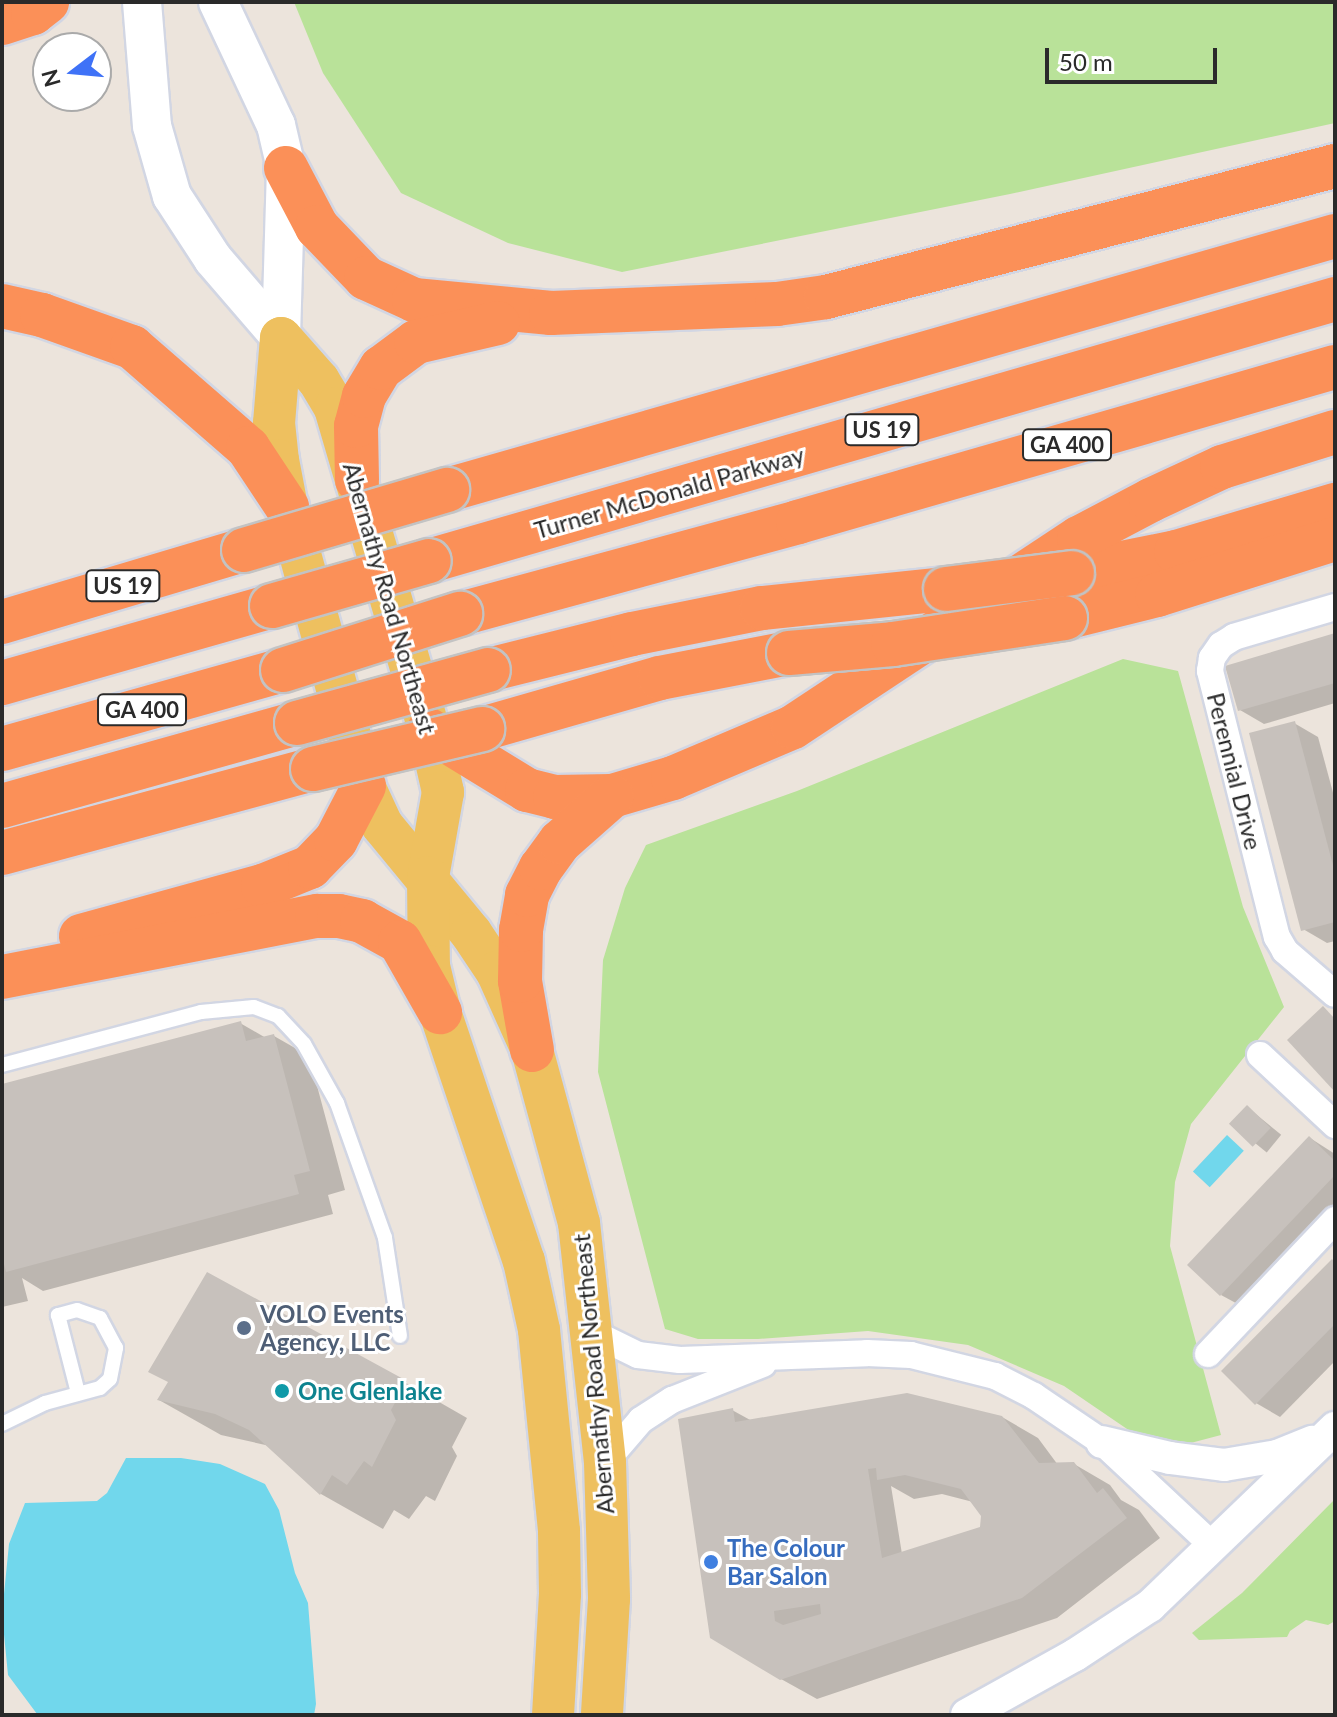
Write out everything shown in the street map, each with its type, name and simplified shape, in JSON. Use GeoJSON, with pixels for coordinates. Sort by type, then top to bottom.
{"type":"FeatureCollection","features":[{"type":"Feature","properties":{"kind":"highway"},"geometry":{"type":"LineString","coordinates":[[2,23],[33,13],[47,2]]}},
{"type":"Feature","properties":{"kind":"highway"},"geometry":{"type":"LineString","coordinates":[[286,168],[317,227],[366,278],[414,300],[551,313],[777,304],[826,297],[1335,166]]}},
{"type":"Feature","properties":{"kind":"highway","name":"US 19"},"geometry":{"type":"LineString","coordinates":[[2,622],[447,490],[1335,236]]}},
{"type":"Feature","properties":{"kind":"highway","name":"Turner McDonald Parkway"},"geometry":{"type":"LineString","coordinates":[[2,683],[1335,299]]}},
{"type":"Feature","properties":{"kind":"highway"},"geometry":{"type":"LineString","coordinates":[[2,306],[42,315],[132,347],[248,448],[287,507]]}},
{"type":"Feature","properties":{"kind":"highway"},"geometry":{"type":"LineString","coordinates":[[357,480],[356,426],[364,396],[381,368],[398,352],[439,334],[551,313]]}},
{"type":"Feature","properties":{"kind":"highway","name":"GA 400"},"geometry":{"type":"LineString","coordinates":[[2,749],[283,670],[460,614],[798,522],[1335,367]]}},
{"type":"Feature","properties":{"kind":"highway"},"geometry":{"type":"LineString","coordinates":[[429,730],[527,790],[555,797],[612,796],[673,778],[793,727],[1079,538],[1151,500],[1222,467],[1335,432]]}},
{"type":"Feature","properties":{"kind":"highway"},"geometry":{"type":"LineString","coordinates":[[2,806],[488,670],[632,634],[762,608],[1072,573],[1176,552],[1335,505]]}},
{"type":"Feature","properties":{"kind":"highway"},"geometry":{"type":"LineString","coordinates":[[2,853],[313,769],[482,729],[660,678],[789,653],[893,644],[1065,618],[1157,595],[1335,539]]}},
{"type":"Feature","properties":{"kind":"highway"},"geometry":{"type":"LineString","coordinates":[[2,958],[263,886],[310,867],[336,840],[364,786]]}},
{"type":"Feature","properties":{"kind":"highway"},"geometry":{"type":"LineString","coordinates":[[532,1050],[520,981],[521,930],[527,895],[560,842],[612,796]]}},
{"type":"Feature","properties":{"kind":"highway"},"geometry":{"type":"LineString","coordinates":[[2,977],[317,916],[339,916],[362,921],[400,942],[440,1012]]}},
{"type":"Feature","properties":{"kind":"main road","name":"Abernathy Road Northeast"},"geometry":{"type":"LineString","coordinates":[[142,2],[152,126],[172,196],[213,259],[319,381],[335,408],[429,730],[443,792],[428,877],[429,966],[440,1012],[524,1261],[539,1330],[559,1531],[560,1594],[553,1715]]}},
{"type":"Feature","properties":{"kind":"main road","name":"Abernathy Road Northeast"},"geometry":{"type":"LineString","coordinates":[[218,2],[276,125],[286,168],[281,338],[274,423],[287,507],[364,786],[382,825],[428,877],[497,972],[532,1050],[579,1223],[605,1462],[609,1599],[602,1715]]}},
{"type":"Feature","properties":{"kind":"street","name":"Perennial Drive"},"geometry":{"type":"LineString","coordinates":[[1335,607],[1234,637],[1221,645],[1212,658],[1210,671],[1277,937],[1285,951],[1335,994]]}},
{"type":"Feature","properties":{"kind":"street"},"geometry":{"type":"LineString","coordinates":[[1260,1055],[1335,1125]]}},
{"type":"Feature","properties":{"kind":"street"},"geometry":{"type":"LineString","coordinates":[[1208,1354],[1335,1220]]}},
{"type":"Feature","properties":{"kind":"street"},"geometry":{"type":"LineString","coordinates":[[593,1333],[638,1355],[680,1360],[867,1353],[911,1355],[953,1363],[995,1376],[1034,1396],[1102,1442],[1213,1546]]}},
{"type":"Feature","properties":{"kind":"street"},"geometry":{"type":"LineString","coordinates":[[605,1462],[641,1420],[672,1400],[781,1357]]}},
{"type":"Feature","properties":{"kind":"street"},"geometry":{"type":"LineString","coordinates":[[1102,1442],[1170,1458],[1224,1465],[1277,1456],[1332,1431]]}},
{"type":"Feature","properties":{"kind":"street"},"geometry":{"type":"LineString","coordinates":[[986,1711],[1150,1606],[1332,1431]]}},
{"type":"Feature","properties":{"kind":"lane"},"geometry":{"type":"LineString","coordinates":[[2,1065],[201,1012],[254,1007],[278,1016],[304,1044],[337,1103],[385,1238],[400,1336]]}},
{"type":"Feature","properties":{"kind":"lane"},"geometry":{"type":"LineString","coordinates":[[2,1424],[45,1403],[100,1388],[110,1379],[116,1348],[100,1318],[77,1310],[58,1315],[78,1393]]}},
{"type":"Feature","properties":{"kind":"green space"},"geometry":{"type":"Polygon","coordinates":[[[294,2],[1335,2],[1335,123],[1010,194],[622,272],[508,243],[401,193],[323,73],[294,2]]]}},
{"type":"Feature","properties":{"kind":"green space"},"geometry":{"type":"Polygon","coordinates":[[[1123,659],[1178,671],[1243,907],[1284,1007],[1191,1124],[1175,1182],[1170,1246],[1221,1435],[1183,1445],[1130,1431],[1064,1386],[968,1345],[868,1331],[758,1339],[698,1339],[665,1329],[598,1072],[603,960],[625,888],[646,845],[797,791],[1123,659]]]}},
{"type":"Feature","properties":{"kind":"green space"},"geometry":{"type":"Polygon","coordinates":[[[1335,1499],[1335,1621],[1328,1625],[1306,1620],[1290,1631],[1287,1637],[1199,1640],[1192,1633],[1242,1593],[1335,1499]]]}},
{"type":"Feature","properties":{"kind":"water"},"geometry":{"type":"Polygon","coordinates":[[[1227,1135],[1244,1151],[1210,1187],[1193,1172],[1227,1135]]]}},
{"type":"Feature","properties":{"kind":"water"},"geometry":{"type":"Polygon","coordinates":[[[126,1458],[181,1458],[220,1464],[265,1484],[279,1510],[295,1573],[308,1603],[316,1704],[314,1715],[37,1714],[8,1675],[2,1614],[9,1544],[25,1503],[97,1501],[107,1493],[126,1458]]]}},
{"type":"Feature","properties":{"kind":"building"},"geometry":{"type":"Polygon","coordinates":[[[1335,633],[1335,683],[1238,711],[1225,666],[1335,633]]]}},
{"type":"Feature","properties":{"kind":"building"},"geometry":{"type":"Polygon","coordinates":[[[1295,721],[1335,873],[1335,922],[1301,931],[1249,733],[1295,721]]]}},
{"type":"Feature","properties":{"kind":"building"},"geometry":{"type":"Polygon","coordinates":[[[1323,1006],[1335,1019],[1335,1092],[1287,1040],[1323,1006]]]}},
{"type":"Feature","properties":{"kind":"building"},"geometry":{"type":"Polygon","coordinates":[[[241,1021],[246,1041],[274,1034],[310,1171],[294,1175],[299,1194],[6,1272],[2,1256],[2,1084],[241,1021]]]}},
{"type":"Feature","properties":{"kind":"building"},"geometry":{"type":"Polygon","coordinates":[[[1247,1105],[1271,1128],[1253,1147],[1229,1124],[1247,1105]]]}},
{"type":"Feature","properties":{"kind":"building"},"geometry":{"type":"Polygon","coordinates":[[[1309,1136],[1335,1161],[1335,1175],[1220,1296],[1187,1265],[1309,1136]]]}},
{"type":"Feature","properties":{"kind":"building"},"geometry":{"type":"Polygon","coordinates":[[[1332,1259],[1335,1263],[1335,1324],[1255,1405],[1221,1371],[1332,1259]]]}},
{"type":"Feature","properties":{"kind":"building","name":"One Glenlake"},"geometry":{"type":"Polygon","coordinates":[[[207,1272],[407,1381],[391,1410],[396,1420],[372,1467],[364,1461],[347,1485],[332,1475],[320,1495],[249,1430],[215,1414],[157,1400],[168,1382],[148,1372],[207,1272]]]}},
{"type":"Feature","properties":{"kind":"building"},"geometry":{"type":"Polygon","coordinates":[[[907,1393],[1002,1416],[1039,1463],[1074,1462],[1097,1493],[1103,1488],[1127,1518],[1022,1598],[780,1680],[710,1638],[678,1419],[733,1408],[735,1422],[907,1393]],[[876,1468],[868,1469],[882,1558],[980,1527],[981,1516],[961,1489],[905,1475],[877,1480],[876,1468]],[[820,1604],[774,1611],[775,1621],[783,1625],[821,1614],[820,1604]]]}},
{"type":"Feature","properties":{"kind":"place","name":"VOLO Events Agency, LLC"},"geometry":{"type":"Point","coordinates":[244,1328]}},
{"type":"Feature","properties":{"kind":"place","name":"One Glenlake"},"geometry":{"type":"Point","coordinates":[282,1391]}},
{"type":"Feature","properties":{"kind":"place","name":"The Colour Bar Salon"},"geometry":{"type":"Point","coordinates":[711,1562]}}]}
